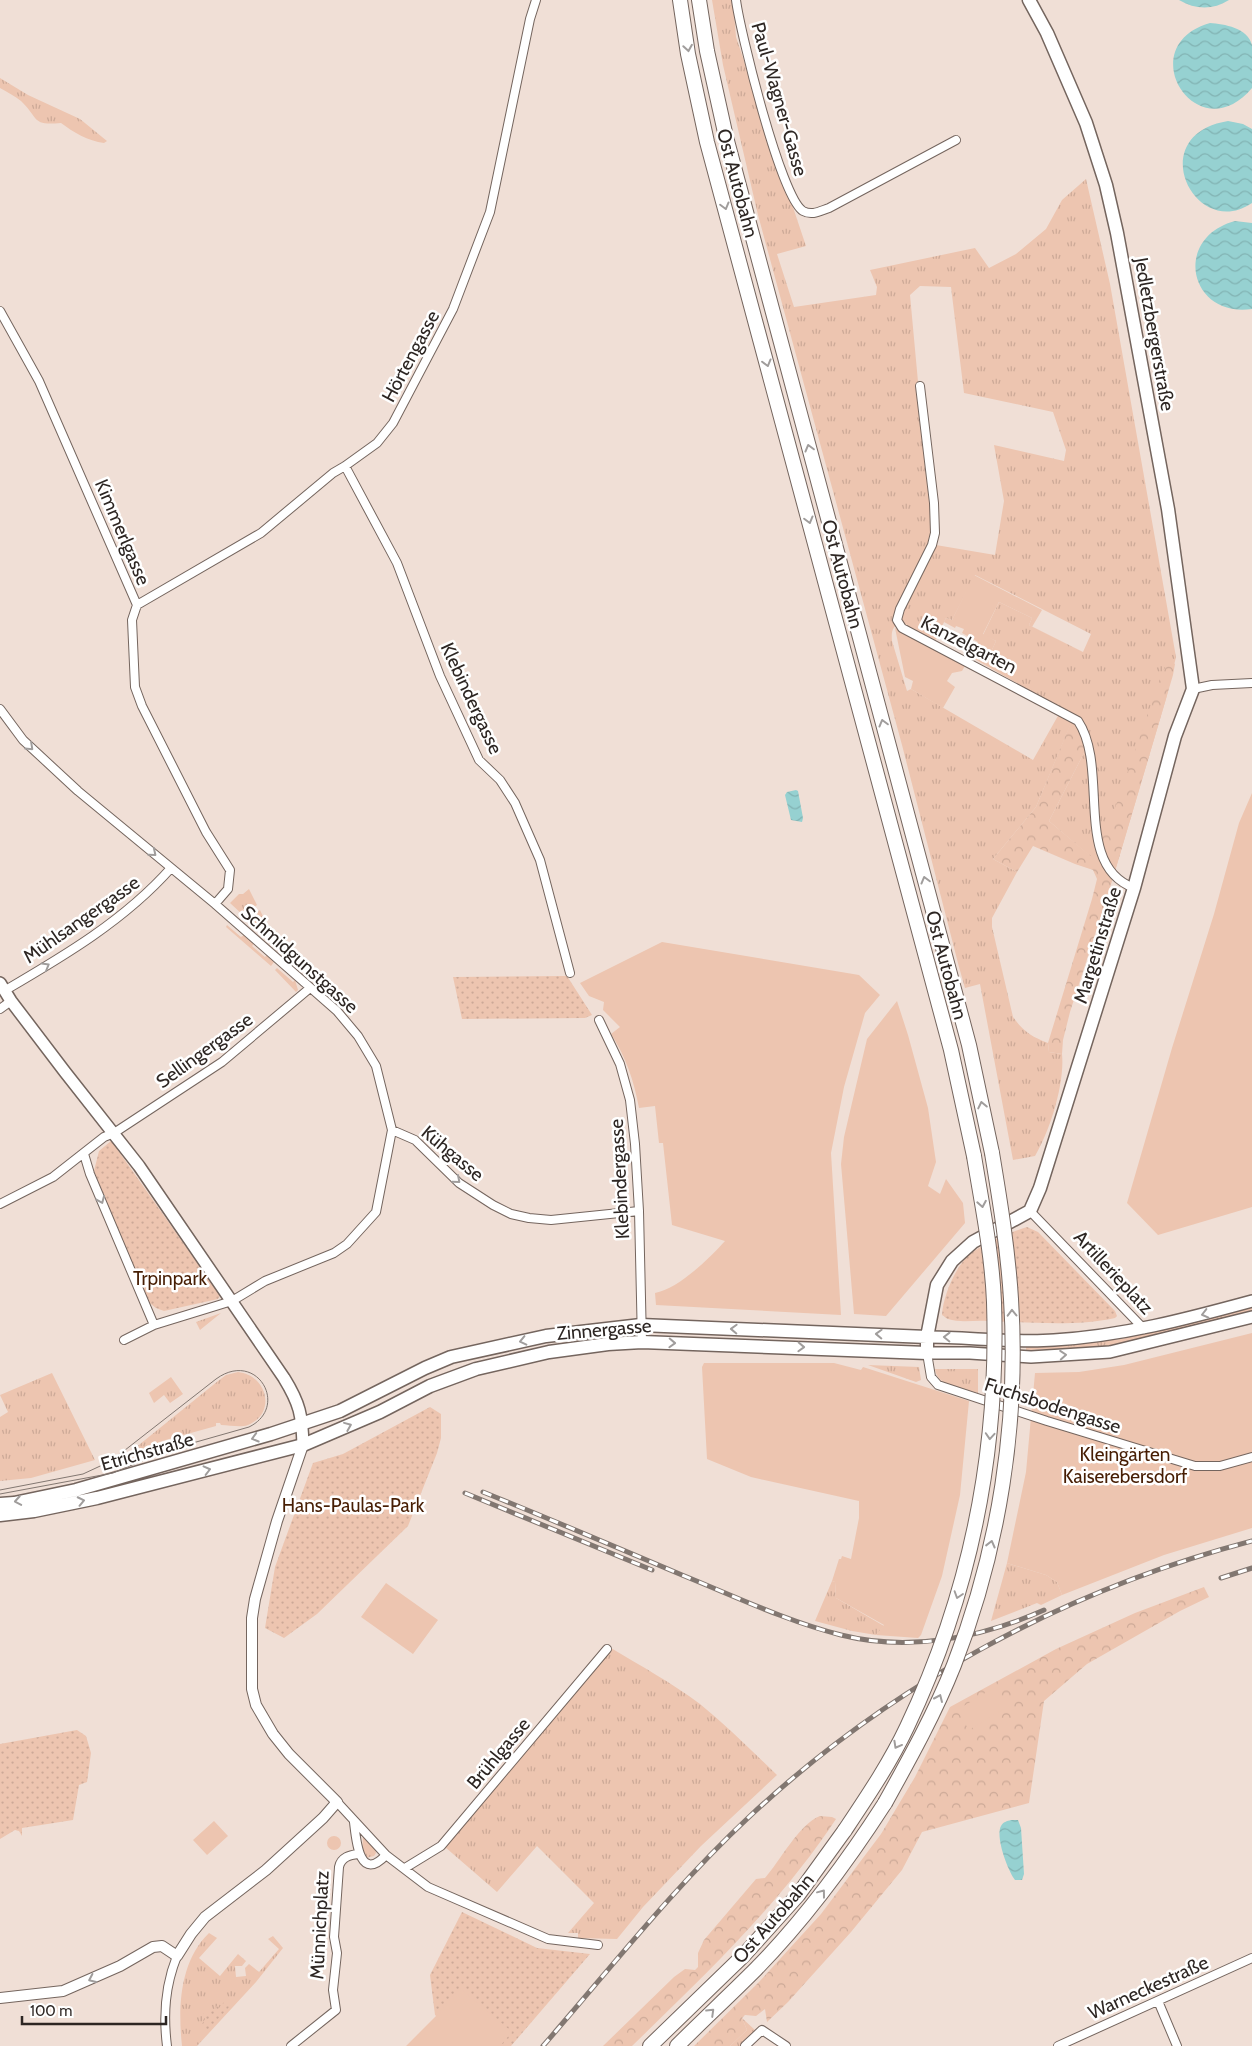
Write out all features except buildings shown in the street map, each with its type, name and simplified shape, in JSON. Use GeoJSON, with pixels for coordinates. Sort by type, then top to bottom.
{"type":"FeatureCollection","features":[{"type":"Feature","properties":{"kind":"highway","name":"Ost Autobahn"},"geometry":{"type":"LineString","coordinates":[[650,2046],[744,1955],[798,1895],[871,1792],[906,1728],[937,1658],[960,1590],[978,1519],[990,1440],[994,1377],[994,1310],[986,1227],[974,1156],[948,1041],[707,142],[688,54],[680,0]]}},
{"type":"Feature","properties":{"kind":"highway","name":"Ost Autobahn"},"geometry":{"type":"LineString","coordinates":[[676,2046],[757,1968],[812,1906],[861,1840],[922,1736],[954,1665],[977,1597],[996,1523],[1007,1451],[1012,1378],[1011,1300],[1004,1224],[992,1153],[969,1045],[726,137],[707,51],[699,0]]}},
{"type":"Feature","properties":{"kind":"main road","name":"Jedletzbergerstraße"},"geometry":{"type":"LineString","coordinates":[[1029,0],[1047,33],[1086,123],[1106,185],[1168,508],[1193,689]]}},
{"type":"Feature","properties":{"kind":"main road","name":"Margetinstraße"},"geometry":{"type":"LineString","coordinates":[[1030,1211],[1040,1188],[1060,1126],[1134,888],[1175,736],[1193,689]]}},
{"type":"Feature","properties":{"kind":"main road"},"geometry":{"type":"LineString","coordinates":[[5,992],[144,1173],[296,1398],[302,1423],[302,1445]]}},
{"type":"Feature","properties":{"kind":"main road"},"geometry":{"type":"LineString","coordinates":[[927,1353],[927,1337],[936,1285],[952,1261],[973,1242],[1030,1211]]}},
{"type":"Feature","properties":{"kind":"main road"},"geometry":{"type":"LineString","coordinates":[[1144,1329],[1252,1301]]}},
{"type":"Feature","properties":{"kind":"main road","name":"Artillerieplatz"},"geometry":{"type":"LineString","coordinates":[[927,1353],[970,1353],[1031,1357],[1110,1352],[1252,1317]]}},
{"type":"Feature","properties":{"kind":"main road","name":"Zinnergasse"},"geometry":{"type":"LineString","coordinates":[[302,1423],[340,1411],[451,1357],[546,1336],[641,1325],[927,1337]]}},
{"type":"Feature","properties":{"kind":"main road","name":"Artillerieplatz"},"geometry":{"type":"LineString","coordinates":[[927,1337],[1051,1340],[1095,1337],[1144,1329]]}},
{"type":"Feature","properties":{"kind":"main road","name":"Zinnergasse"},"geometry":{"type":"LineString","coordinates":[[302,1445],[380,1412],[430,1386],[476,1369],[549,1352],[608,1344],[642,1342],[927,1353]]}},
{"type":"Feature","properties":{"kind":"main road","name":"Etrichstraße"},"geometry":{"type":"LineString","coordinates":[[0,1504],[14,1503],[76,1490],[302,1423]]}},
{"type":"Feature","properties":{"kind":"main road","name":"Etrichstraße"},"geometry":{"type":"LineString","coordinates":[[0,1515],[34,1511],[97,1498],[302,1445]]}},
{"type":"Feature","properties":{"kind":"street","name":"Hörtengasse"},"geometry":{"type":"LineString","coordinates":[[137,605],[261,534],[333,473],[377,443],[393,423],[453,309],[490,212],[530,19],[536,0]]}},
{"type":"Feature","properties":{"kind":"street","name":"Paul-Wagner-Gasse"},"geometry":{"type":"LineString","coordinates":[[736,0],[749,60],[773,144],[794,199],[804,211],[812,214],[829,208],[956,140]]}},
{"type":"Feature","properties":{"kind":"street","name":"Kimmerlgasse"},"geometry":{"type":"LineString","coordinates":[[0,311],[39,381],[137,605],[132,620],[135,687],[142,706],[206,832],[230,870],[228,889],[215,904]]}},
{"type":"Feature","properties":{"kind":"street","name":"Kanzelgarten"},"geometry":{"type":"LineString","coordinates":[[920,386],[934,503],[935,533],[932,545],[900,610],[897,620],[902,628],[1078,721],[1087,738],[1090,751],[1097,832],[1103,858],[1116,879],[1122,884],[1134,888]]}},
{"type":"Feature","properties":{"kind":"street","name":"Klebindergasse"},"geometry":{"type":"LineString","coordinates":[[345,466],[397,563],[440,676],[479,760],[500,780],[515,803],[540,860],[570,973]]}},
{"type":"Feature","properties":{"kind":"street"},"geometry":{"type":"LineString","coordinates":[[1193,689],[1212,685],[1252,683]]}},
{"type":"Feature","properties":{"kind":"street","name":"Schmidgunstgasse"},"geometry":{"type":"LineString","coordinates":[[0,709],[23,740],[71,785],[215,904],[337,1011],[358,1036],[376,1066],[392,1130],[376,1212],[347,1244],[334,1253],[265,1281],[232,1301],[154,1325],[124,1340]]}},
{"type":"Feature","properties":{"kind":"street","name":"Mühlsangergasse"},"geometry":{"type":"LineString","coordinates":[[0,1009],[5,992],[65,955],[128,910],[154,888],[171,868]]}},
{"type":"Feature","properties":{"kind":"street","name":"Sellingergasse"},"geometry":{"type":"LineString","coordinates":[[0,1204],[53,1177],[104,1137],[114,1133],[222,1062],[310,988]]}},
{"type":"Feature","properties":{"kind":"street","name":"Klebindergasse"},"geometry":{"type":"LineString","coordinates":[[599,1020],[620,1064],[630,1100],[635,1144],[642,1342]]}},
{"type":"Feature","properties":{"kind":"street","name":"Kühgasse"},"geometry":{"type":"LineString","coordinates":[[392,1130],[415,1140],[460,1183],[493,1205],[511,1214],[551,1220],[638,1211]]}},
{"type":"Feature","properties":{"kind":"street"},"geometry":{"type":"LineString","coordinates":[[84,1154],[90,1174],[154,1325]]}},
{"type":"Feature","properties":{"kind":"street","name":"Artillerieplatz"},"geometry":{"type":"LineString","coordinates":[[1030,1211],[1144,1329]]}},
{"type":"Feature","properties":{"kind":"street","name":"Fuchsbodengasse"},"geometry":{"type":"LineString","coordinates":[[927,1353],[931,1377],[938,1385],[1047,1421],[1195,1466],[1220,1466],[1252,1457]]}},
{"type":"Feature","properties":{"kind":"street"},"geometry":{"type":"LineString","coordinates":[[302,1445],[277,1521],[255,1599],[252,1618],[252,1689],[256,1705],[273,1734],[296,1761],[349,1813],[354,1821],[386,1855],[428,1887],[548,1939],[598,1945]]}},
{"type":"Feature","properties":{"kind":"street","name":"Brühlgasse"},"geometry":{"type":"LineString","coordinates":[[405,1868],[441,1846],[607,1649]]}},
{"type":"Feature","properties":{"kind":"street"},"geometry":{"type":"LineString","coordinates":[[167,2046],[165,1997],[170,1973],[177,1956],[204,1917],[278,1859],[323,1818],[337,1802]]}},
{"type":"Feature","properties":{"kind":"street"},"geometry":{"type":"LineString","coordinates":[[354,1821],[358,1854],[366,1863],[371,1864],[381,1860],[386,1855]]}},
{"type":"Feature","properties":{"kind":"street","name":"Münnichplatz"},"geometry":{"type":"LineString","coordinates":[[291,2046],[336,2010],[333,1990],[337,1953],[334,1937],[339,1862],[346,1857],[358,1854]]}},
{"type":"Feature","properties":{"kind":"street"},"geometry":{"type":"LineString","coordinates":[[0,1998],[63,1991],[120,1966],[157,1946],[167,1948],[177,1956]]}},
{"type":"Feature","properties":{"kind":"street","name":"Warneckestraße"},"geometry":{"type":"LineString","coordinates":[[1058,2046],[1252,1958]]}},
{"type":"Feature","properties":{"kind":"street"},"geometry":{"type":"LineString","coordinates":[[1158,2000],[1178,2046]]}},
{"type":"Feature","properties":{"kind":"street"},"geometry":{"type":"LineString","coordinates":[[745,2046],[762,2030],[786,2046]]}},
{"type":"Feature","properties":{"kind":"green space"},"geometry":{"type":"Polygon","coordinates":[[[712,0],[733,0],[736,37],[806,246],[777,254],[794,307],[876,295],[877,287],[870,270],[975,248],[989,268],[1016,254],[1046,229],[1062,200],[1086,179],[1110,284],[1176,657],[1166,699],[1113,878],[1049,821],[1087,747],[1072,721],[1036,807],[993,859],[1017,872],[992,918],[992,927],[1013,1017],[1028,1033],[1048,1043],[1049,1052],[1062,1054],[1059,1092],[1046,1134],[1035,1156],[1013,1160],[980,984],[965,988],[959,967],[902,745],[758,215],[723,65],[712,0]],[[920,286],[910,295],[923,436],[933,517],[930,544],[995,555],[1004,501],[994,445],[1064,461],[1066,450],[1053,412],[964,393],[951,287],[920,286]],[[975,575],[952,620],[946,618],[934,643],[910,629],[901,621],[893,629],[892,641],[907,691],[911,689],[1033,760],[1061,708],[985,665],[996,641],[983,635],[999,602],[1032,618],[1029,625],[1083,652],[1091,634],[975,575]]]}},
{"type":"Feature","properties":{"kind":"green space"},"geometry":{"type":"Polygon","coordinates":[[[0,78],[28,95],[80,119],[107,141],[104,143],[87,138],[61,123],[51,124],[36,120],[21,101],[0,88],[0,78]]]}},
{"type":"Feature","properties":{"kind":"green space"},"geometry":{"type":"Polygon","coordinates":[[[974,575],[1042,610],[1032,627],[1029,625],[1032,618],[999,602],[983,634],[996,641],[985,665],[971,657],[978,642],[962,633],[964,629],[956,626],[955,628],[944,622],[946,618],[952,620],[974,575]]]}},
{"type":"Feature","properties":{"kind":"green space"},"geometry":{"type":"Polygon","coordinates":[[[895,628],[966,664],[962,671],[952,673],[947,681],[955,687],[943,708],[911,689],[913,681],[905,677],[895,628]]]}},
{"type":"Feature","properties":{"kind":"green space"},"geometry":{"type":"Polygon","coordinates":[[[1171,662],[1175,664],[1173,675],[1115,871],[1106,858],[1101,837],[1106,834],[1163,670],[1171,662]]]}},
{"type":"Feature","properties":{"kind":"green space"},"geometry":{"type":"Polygon","coordinates":[[[1072,720],[1078,725],[1087,747],[1049,821],[1106,869],[1113,878],[1070,1012],[1063,1040],[1062,1054],[1049,1052],[1048,1043],[1097,879],[1093,870],[1033,846],[1017,872],[993,859],[1036,807],[1072,720]]]}},
{"type":"Feature","properties":{"kind":"green space"},"geometry":{"type":"Polygon","coordinates":[[[1252,793],[1252,1207],[1158,1235],[1127,1203],[1172,1048],[1214,914],[1239,823],[1252,793]]]}},
{"type":"Feature","properties":{"kind":"green space"},"geometry":{"type":"Polygon","coordinates":[[[249,889],[257,905],[243,915],[230,903],[239,894],[243,894],[249,889]]]}},
{"type":"Feature","properties":{"kind":"green space"},"geometry":{"type":"Polygon","coordinates":[[[260,910],[269,929],[282,940],[277,945],[248,919],[260,910]]]}},
{"type":"Feature","properties":{"kind":"green space"},"geometry":{"type":"Polygon","coordinates":[[[227,925],[241,937],[244,935],[254,944],[252,946],[265,957],[267,955],[274,962],[271,966],[226,927],[227,925]]]}},
{"type":"Feature","properties":{"kind":"green space"},"geometry":{"type":"Polygon","coordinates":[[[662,942],[859,975],[880,995],[865,1013],[844,1087],[831,1153],[841,1315],[656,1305],[655,1293],[674,1286],[702,1264],[725,1241],[672,1225],[663,1143],[659,1143],[655,1106],[639,1108],[629,1070],[611,1034],[620,1027],[603,1010],[604,1002],[589,996],[580,983],[662,942]]]}},
{"type":"Feature","properties":{"kind":"green space"},"geometry":{"type":"Polygon","coordinates":[[[277,968],[293,982],[295,980],[298,990],[296,992],[275,970],[277,968]]]}},
{"type":"Feature","properties":{"kind":"green space"},"geometry":{"type":"Polygon","coordinates":[[[567,976],[592,1015],[585,1018],[462,1019],[453,977],[567,976]]]}},
{"type":"Feature","properties":{"kind":"green space"},"geometry":{"type":"Polygon","coordinates":[[[897,1001],[928,1108],[936,1162],[928,1186],[940,1194],[946,1179],[963,1203],[965,1223],[886,1316],[854,1314],[841,1164],[844,1137],[867,1039],[897,1001]]]}},
{"type":"Feature","properties":{"kind":"green space","name":"Trpinpark"},"geometry":{"type":"Polygon","coordinates":[[[111,1141],[116,1144],[117,1149],[217,1291],[220,1291],[221,1294],[218,1299],[164,1311],[147,1301],[94,1171],[99,1151],[111,1141]]]}},
{"type":"Feature","properties":{"kind":"green space"},"geometry":{"type":"Polygon","coordinates":[[[1027,1227],[1038,1232],[1115,1311],[1117,1316],[1115,1318],[1099,1321],[1051,1323],[957,1321],[942,1315],[951,1281],[965,1258],[990,1242],[1027,1227]]]}},
{"type":"Feature","properties":{"kind":"green space"},"geometry":{"type":"Polygon","coordinates":[[[1252,1306],[1252,1311],[1101,1348],[1026,1350],[1026,1345],[1065,1345],[1122,1339],[1252,1306]]]}},
{"type":"Feature","properties":{"kind":"green space"},"geometry":{"type":"Polygon","coordinates":[[[221,1313],[200,1330],[196,1322],[221,1313]]]}},
{"type":"Feature","properties":{"kind":"green space","name":"Kleingärten Kaiserebersdorf"},"geometry":{"type":"Polygon","coordinates":[[[1252,1333],[1252,1528],[1164,1555],[1062,1595],[1057,1582],[1046,1575],[1007,1563],[1026,1472],[1035,1373],[1079,1372],[1124,1365],[1252,1333]]]}},
{"type":"Feature","properties":{"kind":"green space"},"geometry":{"type":"Polygon","coordinates":[[[704,1363],[834,1363],[861,1370],[863,1367],[969,1401],[960,1495],[942,1576],[921,1635],[918,1638],[876,1635],[884,1625],[836,1598],[835,1582],[832,1581],[839,1559],[842,1556],[851,1559],[859,1518],[859,1501],[751,1477],[707,1459],[702,1367],[704,1363]]]}},
{"type":"Feature","properties":{"kind":"green space"},"geometry":{"type":"Polygon","coordinates":[[[868,1365],[919,1367],[921,1380],[916,1382],[868,1365]]]}},
{"type":"Feature","properties":{"kind":"green space"},"geometry":{"type":"Polygon","coordinates":[[[935,1369],[978,1369],[978,1393],[952,1386],[940,1380],[935,1369]]]}},
{"type":"Feature","properties":{"kind":"green space"},"geometry":{"type":"Polygon","coordinates":[[[238,1372],[256,1380],[262,1387],[265,1395],[265,1404],[263,1412],[257,1419],[248,1425],[242,1426],[216,1423],[216,1426],[162,1441],[124,1457],[226,1375],[238,1372]]]}},
{"type":"Feature","properties":{"kind":"green space"},"geometry":{"type":"Polygon","coordinates":[[[52,1373],[95,1460],[31,1478],[0,1481],[0,1417],[8,1412],[0,1395],[52,1373]]]}},
{"type":"Feature","properties":{"kind":"green space"},"geometry":{"type":"Polygon","coordinates":[[[171,1377],[183,1394],[170,1403],[164,1395],[154,1403],[149,1393],[171,1377]]]}},
{"type":"Feature","properties":{"kind":"green space","name":"Hans-Paulas-Park"},"geometry":{"type":"Polygon","coordinates":[[[430,1407],[441,1414],[441,1438],[437,1453],[408,1526],[317,1614],[284,1638],[265,1628],[275,1567],[313,1463],[343,1454],[430,1407]]]}},
{"type":"Feature","properties":{"kind":"green space"},"geometry":{"type":"Polygon","coordinates":[[[1007,1563],[1046,1575],[1057,1582],[1062,1595],[1041,1605],[1037,1603],[991,1621],[1007,1563]]]}},
{"type":"Feature","properties":{"kind":"green space"},"geometry":{"type":"Polygon","coordinates":[[[832,1581],[835,1582],[836,1598],[884,1626],[876,1635],[815,1621],[832,1581]]]}},
{"type":"Feature","properties":{"kind":"green space"},"geometry":{"type":"Polygon","coordinates":[[[386,1583],[438,1620],[413,1654],[361,1617],[386,1583]]]}},
{"type":"Feature","properties":{"kind":"green space"},"geometry":{"type":"Polygon","coordinates":[[[1204,1587],[1209,1597],[1180,1611],[1087,1664],[1044,1701],[1029,1803],[922,1832],[902,1870],[851,1932],[788,2002],[767,2022],[765,2009],[756,2016],[745,2015],[742,2018],[747,2030],[730,2046],[694,2046],[759,1982],[821,1914],[881,1834],[915,1777],[950,1707],[1056,1649],[1135,1613],[1204,1587]]]}},
{"type":"Feature","properties":{"kind":"green space"},"geometry":{"type":"Polygon","coordinates":[[[611,1648],[700,1704],[777,1775],[701,1846],[643,1907],[617,1939],[578,1938],[578,1933],[568,1933],[594,1903],[537,1846],[497,1892],[445,1847],[611,1648]]]}},
{"type":"Feature","properties":{"kind":"green space"},"geometry":{"type":"Polygon","coordinates":[[[990,1690],[1002,1710],[969,1730],[957,1710],[990,1690]]]}},
{"type":"Feature","properties":{"kind":"green space"},"geometry":{"type":"Polygon","coordinates":[[[77,1730],[86,1736],[91,1753],[87,1782],[79,1785],[73,1820],[22,1828],[22,1836],[19,1831],[15,1830],[0,1839],[0,1744],[77,1730]]]}},
{"type":"Feature","properties":{"kind":"green space"},"geometry":{"type":"Polygon","coordinates":[[[820,1816],[836,1819],[791,1880],[740,1938],[632,2046],[603,2046],[674,1977],[685,1969],[695,1970],[698,1967],[698,1953],[704,1940],[756,1879],[765,1878],[797,1835],[812,1820],[820,1816]]]}},
{"type":"Feature","properties":{"kind":"green space"},"geometry":{"type":"Polygon","coordinates":[[[214,1821],[228,1836],[207,1855],[193,1840],[214,1821]]]}},
{"type":"Feature","properties":{"kind":"green space"},"geometry":{"type":"Polygon","coordinates":[[[334,1836],[339,1838],[341,1843],[339,1848],[334,1850],[329,1848],[327,1843],[329,1838],[334,1836]]]}},
{"type":"Feature","properties":{"kind":"green space"},"geometry":{"type":"Polygon","coordinates":[[[363,1837],[375,1848],[376,1853],[374,1856],[366,1858],[362,1852],[363,1837]]]}},
{"type":"Feature","properties":{"kind":"green space"},"geometry":{"type":"Polygon","coordinates":[[[462,1912],[537,1948],[590,1954],[511,2046],[471,2046],[435,2015],[430,1975],[462,1912]]]}},
{"type":"Feature","properties":{"kind":"green space"},"geometry":{"type":"Polygon","coordinates":[[[209,1933],[217,1938],[199,1958],[220,1976],[238,1954],[246,1961],[242,1966],[235,1966],[236,1977],[246,1976],[245,1968],[249,1964],[259,1972],[279,1949],[268,1939],[273,1936],[283,1948],[256,1982],[197,2046],[182,2046],[180,2017],[186,1972],[199,1945],[209,1933]]]}},
{"type":"Feature","properties":{"kind":"green space"},"geometry":{"type":"Polygon","coordinates":[[[460,1988],[512,2032],[500,2046],[406,2046],[436,2016],[460,1988]]]}},
{"type":"Feature","properties":{"kind":"green space"},"geometry":{"type":"Polygon","coordinates":[[[225,2001],[230,2006],[206,2032],[201,2026],[205,2019],[202,2015],[210,2008],[216,2013],[217,2010],[215,2008],[217,2006],[219,2008],[225,2001]]]}},
{"type":"Feature","properties":{"kind":"green space"},"geometry":{"type":"Polygon","coordinates":[[[742,2018],[756,2031],[744,2046],[730,2046],[747,2030],[742,2018]]]}},
{"type":"Feature","properties":{"kind":"water"},"geometry":{"type":"Polygon","coordinates":[[[1179,0],[1229,0],[1217,6],[1204,8],[1192,6],[1179,0]]]}},
{"type":"Feature","properties":{"kind":"water"},"geometry":{"type":"Polygon","coordinates":[[[1210,23],[1222,24],[1241,31],[1250,39],[1252,45],[1252,88],[1231,105],[1211,108],[1193,102],[1180,88],[1174,71],[1175,52],[1187,35],[1210,23]]]}},
{"type":"Feature","properties":{"kind":"water"},"geometry":{"type":"Polygon","coordinates":[[[1228,121],[1243,124],[1252,129],[1252,203],[1231,211],[1212,209],[1197,198],[1186,182],[1183,163],[1187,145],[1202,130],[1228,121]]]}},
{"type":"Feature","properties":{"kind":"water"},"geometry":{"type":"Polygon","coordinates":[[[1235,221],[1252,223],[1252,309],[1231,308],[1214,301],[1202,290],[1196,275],[1196,259],[1202,243],[1215,230],[1235,221]]]}},
{"type":"Feature","properties":{"kind":"water"},"geometry":{"type":"Polygon","coordinates":[[[798,791],[803,818],[802,822],[791,820],[785,795],[787,792],[798,791]]]}},
{"type":"Feature","properties":{"kind":"water"},"geometry":{"type":"Polygon","coordinates":[[[1011,1820],[1018,1820],[1021,1828],[1024,1874],[1022,1880],[1015,1880],[1012,1876],[1001,1846],[1001,1826],[1011,1820]]]}},
{"type":"Feature","properties":{"kind":"tram line"},"geometry":{"type":"LineString","coordinates":[[0,1490],[83,1474],[111,1461],[216,1379],[231,1372],[244,1371],[255,1376],[263,1384],[267,1395],[267,1407],[261,1418],[249,1427],[168,1450],[113,1473],[0,1494]]}},
{"type":"Feature","properties":{"kind":"railway"},"geometry":{"type":"LineString","coordinates":[[483,1492],[760,1608],[800,1623],[841,1635],[893,1642],[919,1642],[944,1639],[970,1635],[995,1628],[1044,1610]]}},
{"type":"Feature","properties":{"kind":"railway"},"geometry":{"type":"LineString","coordinates":[[465,1493],[652,1570]]}},
{"type":"Feature","properties":{"kind":"railway"},"geometry":{"type":"LineString","coordinates":[[543,2046],[643,1929],[721,1844],[803,1769],[861,1725],[921,1685],[983,1648],[1048,1615],[1114,1586],[1182,1562],[1252,1541]]}},
{"type":"Feature","properties":{"kind":"railway"},"geometry":{"type":"LineString","coordinates":[[1221,1578],[1252,1568]]}}]}
